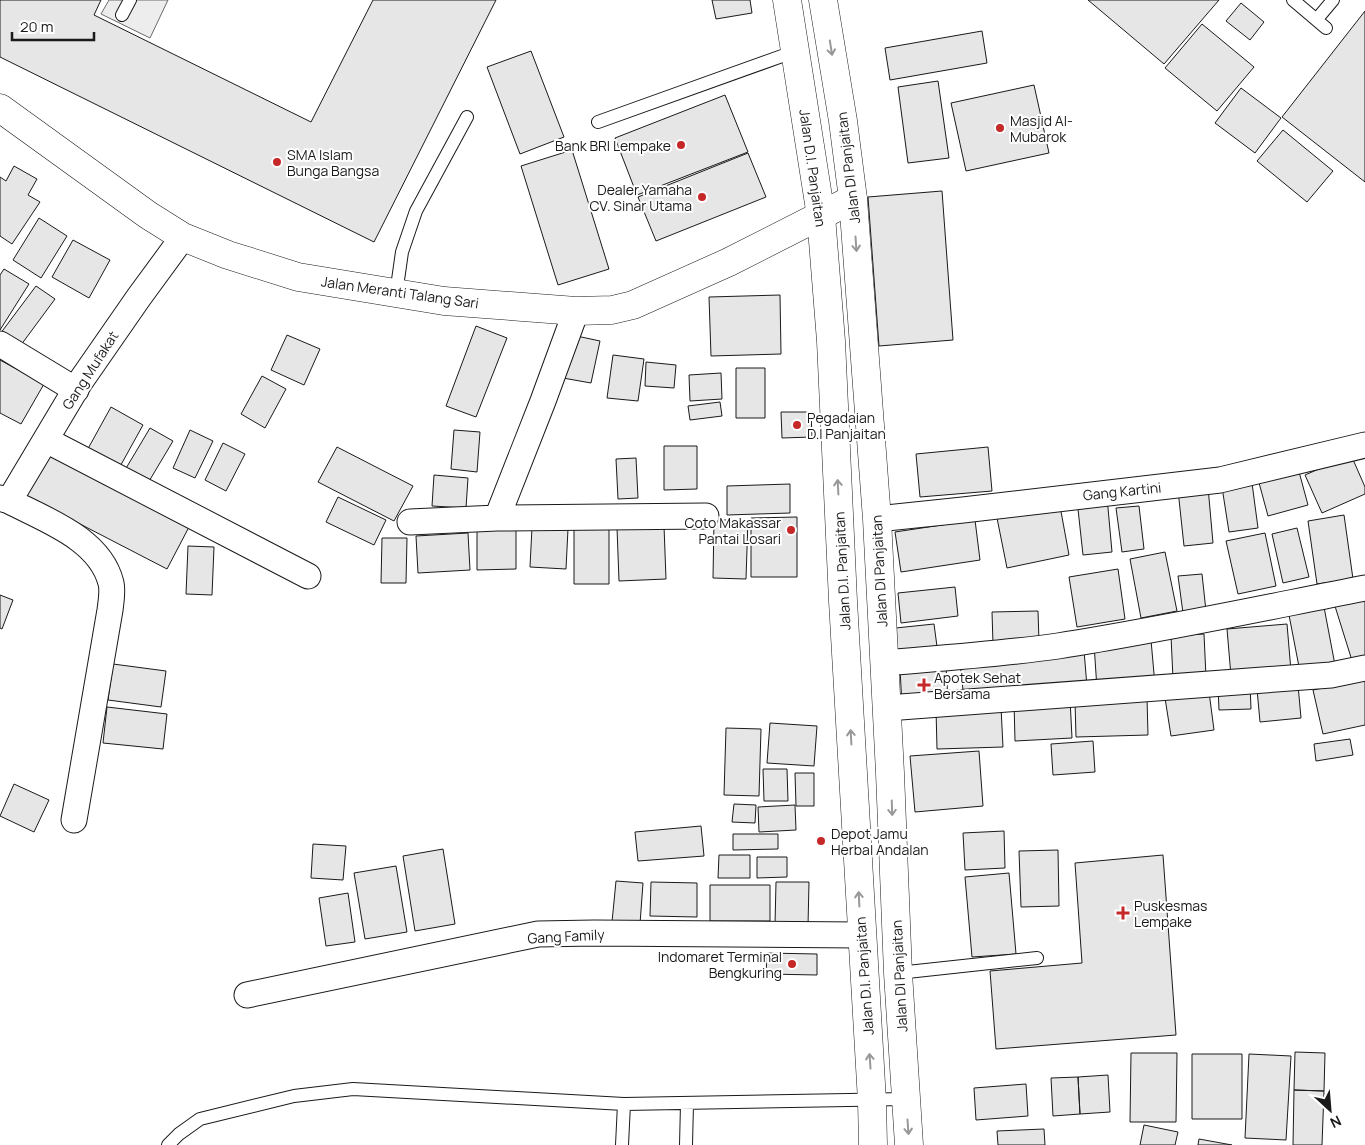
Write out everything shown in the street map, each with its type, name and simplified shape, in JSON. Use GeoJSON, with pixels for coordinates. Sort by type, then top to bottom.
{"type":"FeatureCollection","features":[{"type":"Feature","properties":{"kind":"main road","name":"Jalan D.I. Panjaitan"},"geometry":{"type":"LineString","coordinates":[[787,0],[821,216],[831,341],[842,592],[873,1145]]}},
{"type":"Feature","properties":{"kind":"main road","name":"Jalan DI Panjaitan"},"geometry":{"type":"LineString","coordinates":[[823,0],[843,120],[852,199],[877,519],[898,972],[909,1145]]}},
{"type":"Feature","properties":{"kind":"main road","name":"Jalan Meranti Talang Sari"},"geometry":{"type":"LineString","coordinates":[[0,108],[140,209],[183,237],[228,255],[298,277],[444,301],[576,311],[612,310],[650,299],[729,262],[852,199]]}},
{"type":"Feature","properties":{"kind":"main road"},"geometry":{"type":"LineString","coordinates":[[853,774],[890,773]]}},
{"type":"Feature","properties":{"kind":"street","name":"Gang Mufakat"},"geometry":{"type":"LineString","coordinates":[[4,500],[46,440],[76,390],[139,296],[183,237]]}},
{"type":"Feature","properties":{"kind":"street"},"geometry":{"type":"LineString","coordinates":[[497,518],[576,311]]}},
{"type":"Feature","properties":{"kind":"street"},"geometry":{"type":"LineString","coordinates":[[0,344],[76,390]]}},
{"type":"Feature","properties":{"kind":"street"},"geometry":{"type":"LineString","coordinates":[[46,440],[308,576]]}},
{"type":"Feature","properties":{"kind":"street","name":"Gang Kartini"},"geometry":{"type":"LineString","coordinates":[[877,519],[1220,480],[1365,445]]}},
{"type":"Feature","properties":{"kind":"street"},"geometry":{"type":"LineString","coordinates":[[4,500],[84,542],[104,564],[112,585],[110,610],[74,820]]}},
{"type":"Feature","properties":{"kind":"street"},"geometry":{"type":"LineString","coordinates":[[410,522],[497,518],[706,516]]}},
{"type":"Feature","properties":{"kind":"street"},"geometry":{"type":"LineString","coordinates":[[884,663],[1057,646],[1246,612],[1365,588]]}},
{"type":"Feature","properties":{"kind":"street"},"geometry":{"type":"LineString","coordinates":[[887,708],[1332,675],[1365,668]]}},
{"type":"Feature","properties":{"kind":"street","name":"Gang Family"},"geometry":{"type":"LineString","coordinates":[[247,995],[538,934],[861,935]]}},
{"type":"Feature","properties":{"kind":"lane"},"geometry":{"type":"LineString","coordinates":[[122,15],[130,0]]}},
{"type":"Feature","properties":{"kind":"lane"},"geometry":{"type":"LineString","coordinates":[[1293,0],[1321,23],[1332,0]]}},
{"type":"Feature","properties":{"kind":"lane"},"geometry":{"type":"LineString","coordinates":[[598,122],[796,51]]}},
{"type":"Feature","properties":{"kind":"lane"},"geometry":{"type":"LineString","coordinates":[[396,294],[402,252],[416,212],[466,117]]}},
{"type":"Feature","properties":{"kind":"lane"},"geometry":{"type":"LineString","coordinates":[[898,972],[1036,958]]}},
{"type":"Feature","properties":{"kind":"lane"},"geometry":{"type":"LineString","coordinates":[[168,1145],[179,1134],[200,1119],[294,1096],[353,1089],[624,1104],[906,1100]]}},
{"type":"Feature","properties":{"kind":"lane"},"geometry":{"type":"LineString","coordinates":[[622,1145],[624,1104]]}},
{"type":"Feature","properties":{"kind":"lane"},"geometry":{"type":"LineString","coordinates":[[686,1145],[687,1104]]}},
{"type":"Feature","properties":{"kind":"shaded area"},"geometry":{"type":"Polygon","coordinates":[[[109,0],[168,0],[150,38],[101,14],[109,0]]]}},
{"type":"Feature","properties":{"kind":"building"},"geometry":{"type":"Polygon","coordinates":[[[0,0],[101,0],[94,15],[311,122],[373,0],[496,0],[374,242],[0,57],[0,0]]]}},
{"type":"Feature","properties":{"kind":"building"},"geometry":{"type":"Polygon","coordinates":[[[712,0],[750,0],[752,13],[716,19],[712,0]]]}},
{"type":"Feature","properties":{"kind":"building"},"geometry":{"type":"Polygon","coordinates":[[[1088,0],[1219,0],[1164,64],[1088,0]]]}},
{"type":"Feature","properties":{"kind":"building"},"geometry":{"type":"Polygon","coordinates":[[[1241,3],[1264,22],[1250,40],[1226,21],[1241,3]]]}},
{"type":"Feature","properties":{"kind":"building"},"geometry":{"type":"Polygon","coordinates":[[[1365,11],[1365,182],[1282,117],[1365,11]]]}},
{"type":"Feature","properties":{"kind":"building"},"geometry":{"type":"Polygon","coordinates":[[[1202,24],[1254,67],[1217,111],[1165,68],[1202,24]]]}},
{"type":"Feature","properties":{"kind":"building"},"geometry":{"type":"Polygon","coordinates":[[[982,31],[987,63],[890,80],[885,48],[982,31]]]}},
{"type":"Feature","properties":{"kind":"building"},"geometry":{"type":"Polygon","coordinates":[[[531,51],[564,137],[520,154],[487,67],[531,51]]]}},
{"type":"Feature","properties":{"kind":"building"},"geometry":{"type":"Polygon","coordinates":[[[938,81],[949,158],[908,163],[898,87],[938,81]]]}},
{"type":"Feature","properties":{"kind":"building","name":"Masjid Al- Mubarok"},"geometry":{"type":"Polygon","coordinates":[[[1034,85],[1049,153],[966,171],[951,103],[1034,85]]]}},
{"type":"Feature","properties":{"kind":"building"},"geometry":{"type":"Polygon","coordinates":[[[1241,88],[1281,118],[1255,153],[1215,123],[1241,88]]]}},
{"type":"Feature","properties":{"kind":"building","name":"Bank BRI Lempake"},"geometry":{"type":"Polygon","coordinates":[[[725,95],[748,152],[637,195],[615,138],[725,95]]]}},
{"type":"Feature","properties":{"kind":"building"},"geometry":{"type":"Polygon","coordinates":[[[1283,130],[1333,171],[1307,202],[1257,161],[1283,130]]]}},
{"type":"Feature","properties":{"kind":"building"},"geometry":{"type":"Polygon","coordinates":[[[572,150],[609,269],[558,285],[521,166],[572,150]]]}},
{"type":"Feature","properties":{"kind":"building","name":"Dealer Yamaha CV. Sinar Utama"},"geometry":{"type":"Polygon","coordinates":[[[748,153],[766,197],[656,241],[638,197],[748,153]]]}},
{"type":"Feature","properties":{"kind":"building"},"geometry":{"type":"Polygon","coordinates":[[[14,166],[37,179],[28,195],[40,202],[12,244],[0,236],[0,177],[6,181],[14,166]]]}},
{"type":"Feature","properties":{"kind":"building"},"geometry":{"type":"Polygon","coordinates":[[[942,191],[953,340],[879,346],[868,197],[942,191]]]}},
{"type":"Feature","properties":{"kind":"building"},"geometry":{"type":"Polygon","coordinates":[[[39,218],[67,236],[41,278],[13,260],[39,218]]]}},
{"type":"Feature","properties":{"kind":"building"},"geometry":{"type":"Polygon","coordinates":[[[73,240],[110,260],[89,298],[52,277],[73,240]]]}},
{"type":"Feature","properties":{"kind":"building"},"geometry":{"type":"Polygon","coordinates":[[[4,269],[29,284],[0,330],[0,275],[4,269]]]}},
{"type":"Feature","properties":{"kind":"building"},"geometry":{"type":"Polygon","coordinates":[[[36,286],[55,299],[18,349],[0,334],[36,286]]]}},
{"type":"Feature","properties":{"kind":"building"},"geometry":{"type":"Polygon","coordinates":[[[780,295],[781,354],[711,356],[709,297],[780,295]]]}},
{"type":"Feature","properties":{"kind":"building"},"geometry":{"type":"Polygon","coordinates":[[[476,326],[507,338],[476,417],[446,406],[476,326]]]}},
{"type":"Feature","properties":{"kind":"building"},"geometry":{"type":"Polygon","coordinates":[[[287,335],[320,349],[304,385],[271,370],[287,335]]]}},
{"type":"Feature","properties":{"kind":"building"},"geometry":{"type":"Polygon","coordinates":[[[572,335],[600,341],[591,383],[563,378],[572,335]]]}},
{"type":"Feature","properties":{"kind":"building"},"geometry":{"type":"Polygon","coordinates":[[[613,355],[644,359],[638,401],[607,398],[613,355]]]}},
{"type":"Feature","properties":{"kind":"building"},"geometry":{"type":"Polygon","coordinates":[[[0,360],[44,384],[21,424],[0,413],[0,360]]]}},
{"type":"Feature","properties":{"kind":"building"},"geometry":{"type":"Polygon","coordinates":[[[646,362],[676,365],[674,388],[645,386],[646,362]]]}},
{"type":"Feature","properties":{"kind":"building"},"geometry":{"type":"Polygon","coordinates":[[[736,368],[765,368],[765,418],[736,418],[736,368]]]}},
{"type":"Feature","properties":{"kind":"building"},"geometry":{"type":"Polygon","coordinates":[[[721,373],[722,399],[690,401],[689,375],[721,373]]]}},
{"type":"Feature","properties":{"kind":"building"},"geometry":{"type":"Polygon","coordinates":[[[262,376],[286,389],[265,428],[241,414],[262,376]]]}},
{"type":"Feature","properties":{"kind":"building"},"geometry":{"type":"Polygon","coordinates":[[[720,402],[722,416],[690,420],[688,406],[720,402]]]}},
{"type":"Feature","properties":{"kind":"building"},"geometry":{"type":"Polygon","coordinates":[[[111,407],[143,425],[117,472],[85,454],[111,407]]]}},
{"type":"Feature","properties":{"kind":"building","name":"Pegadaian D.I Panjaitan"},"geometry":{"type":"Polygon","coordinates":[[[781,412],[811,412],[812,437],[782,438],[781,412]]]}},
{"type":"Feature","properties":{"kind":"building"},"geometry":{"type":"Polygon","coordinates":[[[150,428],[173,441],[145,488],[122,475],[150,428]]]}},
{"type":"Feature","properties":{"kind":"building"},"geometry":{"type":"Polygon","coordinates":[[[190,430],[213,441],[195,478],[173,468],[190,430]]]}},
{"type":"Feature","properties":{"kind":"building"},"geometry":{"type":"Polygon","coordinates":[[[454,430],[480,432],[477,472],[451,469],[454,430]]]}},
{"type":"Feature","properties":{"kind":"building"},"geometry":{"type":"Polygon","coordinates":[[[223,443],[245,454],[226,491],[205,480],[223,443]]]}},
{"type":"Feature","properties":{"kind":"building"},"geometry":{"type":"Polygon","coordinates":[[[664,446],[697,446],[697,489],[664,490],[664,446]]]}},
{"type":"Feature","properties":{"kind":"building"},"geometry":{"type":"Polygon","coordinates":[[[337,447],[413,486],[394,521],[318,482],[337,447]]]}},
{"type":"Feature","properties":{"kind":"building"},"geometry":{"type":"Polygon","coordinates":[[[988,447],[992,491],[920,497],[916,454],[988,447]]]}},
{"type":"Feature","properties":{"kind":"building"},"geometry":{"type":"Polygon","coordinates":[[[46,453],[189,527],[167,569],[24,495],[46,453]]]}},
{"type":"Feature","properties":{"kind":"building"},"geometry":{"type":"Polygon","coordinates":[[[1351,455],[1365,487],[1365,494],[1322,513],[1305,475],[1351,455]]]}},
{"type":"Feature","properties":{"kind":"building"},"geometry":{"type":"Polygon","coordinates":[[[636,458],[638,498],[618,499],[616,459],[636,458]]]}},
{"type":"Feature","properties":{"kind":"building"},"geometry":{"type":"Polygon","coordinates":[[[1298,468],[1308,505],[1268,516],[1258,479],[1298,468]]]}},
{"type":"Feature","properties":{"kind":"building"},"geometry":{"type":"Polygon","coordinates":[[[434,475],[468,478],[466,508],[432,506],[434,475]]]}},
{"type":"Feature","properties":{"kind":"building"},"geometry":{"type":"Polygon","coordinates":[[[1252,483],[1258,528],[1229,532],[1222,487],[1252,483]]]}},
{"type":"Feature","properties":{"kind":"building"},"geometry":{"type":"Polygon","coordinates":[[[790,484],[790,513],[727,515],[727,486],[790,484]]]}},
{"type":"Feature","properties":{"kind":"building"},"geometry":{"type":"Polygon","coordinates":[[[1208,487],[1213,543],[1184,546],[1178,490],[1208,487]]]}},
{"type":"Feature","properties":{"kind":"building"},"geometry":{"type":"Polygon","coordinates":[[[338,497],[386,520],[374,545],[326,522],[338,497]]]}},
{"type":"Feature","properties":{"kind":"building"},"geometry":{"type":"Polygon","coordinates":[[[1107,497],[1112,552],[1083,555],[1077,500],[1107,497]]]}},
{"type":"Feature","properties":{"kind":"building"},"geometry":{"type":"Polygon","coordinates":[[[1060,506],[1069,555],[1007,568],[997,518],[1060,506]]]}},
{"type":"Feature","properties":{"kind":"building"},"geometry":{"type":"Polygon","coordinates":[[[1139,506],[1144,549],[1122,552],[1116,508],[1139,506]]]}},
{"type":"Feature","properties":{"kind":"building"},"geometry":{"type":"Polygon","coordinates":[[[1344,515],[1353,579],[1317,584],[1308,521],[1344,515]]]}},
{"type":"Feature","properties":{"kind":"building"},"geometry":{"type":"Polygon","coordinates":[[[797,517],[797,577],[751,577],[751,518],[797,517]]]}},
{"type":"Feature","properties":{"kind":"building"},"geometry":{"type":"Polygon","coordinates":[[[714,520],[748,520],[746,579],[713,578],[714,520]]]}},
{"type":"Feature","properties":{"kind":"building"},"geometry":{"type":"Polygon","coordinates":[[[975,520],[980,560],[901,572],[895,532],[975,520]]]}},
{"type":"Feature","properties":{"kind":"building"},"geometry":{"type":"Polygon","coordinates":[[[516,524],[516,569],[477,570],[477,525],[516,524]]]}},
{"type":"Feature","properties":{"kind":"building"},"geometry":{"type":"Polygon","coordinates":[[[574,524],[609,524],[609,584],[574,584],[574,524]]]}},
{"type":"Feature","properties":{"kind":"building"},"geometry":{"type":"Polygon","coordinates":[[[664,526],[666,579],[619,581],[617,528],[664,526]]]}},
{"type":"Feature","properties":{"kind":"building"},"geometry":{"type":"Polygon","coordinates":[[[532,527],[568,529],[566,569],[530,567],[532,527]]]}},
{"type":"Feature","properties":{"kind":"building"},"geometry":{"type":"Polygon","coordinates":[[[1297,528],[1309,577],[1283,583],[1272,534],[1297,528]]]}},
{"type":"Feature","properties":{"kind":"building"},"geometry":{"type":"Polygon","coordinates":[[[468,533],[470,570],[418,573],[416,536],[468,533]]]}},
{"type":"Feature","properties":{"kind":"building"},"geometry":{"type":"Polygon","coordinates":[[[1265,533],[1276,586],[1238,594],[1226,541],[1265,533]]]}},
{"type":"Feature","properties":{"kind":"building"},"geometry":{"type":"Polygon","coordinates":[[[382,538],[407,538],[406,583],[381,583],[382,538]]]}},
{"type":"Feature","properties":{"kind":"building"},"geometry":{"type":"Polygon","coordinates":[[[188,546],[214,547],[212,595],[186,594],[188,546]]]}},
{"type":"Feature","properties":{"kind":"building"},"geometry":{"type":"Polygon","coordinates":[[[1165,552],[1177,611],[1141,618],[1130,559],[1165,552]]]}},
{"type":"Feature","properties":{"kind":"building"},"geometry":{"type":"Polygon","coordinates":[[[1118,569],[1125,619],[1077,627],[1069,577],[1118,569]]]}},
{"type":"Feature","properties":{"kind":"building"},"geometry":{"type":"Polygon","coordinates":[[[1202,574],[1206,611],[1183,613],[1178,576],[1202,574]]]}},
{"type":"Feature","properties":{"kind":"building"},"geometry":{"type":"Polygon","coordinates":[[[955,587],[958,616],[901,623],[898,593],[955,587]]]}},
{"type":"Feature","properties":{"kind":"building"},"geometry":{"type":"Polygon","coordinates":[[[1365,593],[1365,663],[1354,667],[1334,603],[1365,593]]]}},
{"type":"Feature","properties":{"kind":"building"},"geometry":{"type":"Polygon","coordinates":[[[0,595],[13,600],[2,629],[0,628],[0,595]]]}},
{"type":"Feature","properties":{"kind":"building"},"geometry":{"type":"Polygon","coordinates":[[[1324,607],[1335,665],[1300,672],[1289,615],[1324,607]]]}},
{"type":"Feature","properties":{"kind":"building"},"geometry":{"type":"Polygon","coordinates":[[[1038,611],[1039,642],[993,644],[992,612],[1038,611]]]}},
{"type":"Feature","properties":{"kind":"building"},"geometry":{"type":"Polygon","coordinates":[[[934,624],[938,654],[889,660],[886,629],[934,624]]]}},
{"type":"Feature","properties":{"kind":"building"},"geometry":{"type":"Polygon","coordinates":[[[1287,624],[1291,671],[1231,676],[1227,629],[1287,624]]]}},
{"type":"Feature","properties":{"kind":"building"},"geometry":{"type":"Polygon","coordinates":[[[1204,634],[1206,677],[1173,679],[1171,636],[1204,634]]]}},
{"type":"Feature","properties":{"kind":"building"},"geometry":{"type":"Polygon","coordinates":[[[1151,640],[1155,685],[1097,689],[1094,644],[1151,640]]]}},
{"type":"Feature","properties":{"kind":"building"},"geometry":{"type":"Polygon","coordinates":[[[1084,650],[1087,687],[964,699],[960,663],[1084,650]]]}},
{"type":"Feature","properties":{"kind":"building"},"geometry":{"type":"Polygon","coordinates":[[[113,664],[166,671],[161,707],[108,700],[113,664]]]}},
{"type":"Feature","properties":{"kind":"building","name":"Apotek Sehat Bersama"},"geometry":{"type":"Polygon","coordinates":[[[946,666],[948,701],[902,705],[900,669],[946,666]]]}},
{"type":"Feature","properties":{"kind":"building"},"geometry":{"type":"Polygon","coordinates":[[[1365,679],[1365,725],[1323,734],[1313,690],[1365,679]]]}},
{"type":"Feature","properties":{"kind":"building"},"geometry":{"type":"Polygon","coordinates":[[[1250,684],[1251,709],[1219,710],[1218,686],[1250,684]]]}},
{"type":"Feature","properties":{"kind":"building"},"geometry":{"type":"Polygon","coordinates":[[[1298,685],[1301,718],[1260,722],[1257,689],[1298,685]]]}},
{"type":"Feature","properties":{"kind":"building"},"geometry":{"type":"Polygon","coordinates":[[[1209,692],[1214,730],[1171,736],[1165,698],[1209,692]]]}},
{"type":"Feature","properties":{"kind":"building"},"geometry":{"type":"Polygon","coordinates":[[[1147,698],[1148,735],[1076,737],[1075,701],[1147,698]]]}},
{"type":"Feature","properties":{"kind":"building"},"geometry":{"type":"Polygon","coordinates":[[[1070,699],[1072,738],[1015,741],[1014,702],[1070,699]]]}},
{"type":"Feature","properties":{"kind":"building"},"geometry":{"type":"Polygon","coordinates":[[[107,707],[167,714],[163,749],[103,743],[107,707]]]}},
{"type":"Feature","properties":{"kind":"building"},"geometry":{"type":"Polygon","coordinates":[[[1001,707],[1003,747],[937,749],[936,709],[1001,707]]]}},
{"type":"Feature","properties":{"kind":"building"},"geometry":{"type":"Polygon","coordinates":[[[770,723],[817,726],[814,766],[767,763],[770,723]]]}},
{"type":"Feature","properties":{"kind":"building"},"geometry":{"type":"Polygon","coordinates":[[[726,728],[761,729],[759,796],[724,795],[726,728]]]}},
{"type":"Feature","properties":{"kind":"building"},"geometry":{"type":"Polygon","coordinates":[[[1350,739],[1353,755],[1316,761],[1314,744],[1350,739]]]}},
{"type":"Feature","properties":{"kind":"building"},"geometry":{"type":"Polygon","coordinates":[[[1093,741],[1095,772],[1053,775],[1051,744],[1093,741]]]}},
{"type":"Feature","properties":{"kind":"building"},"geometry":{"type":"Polygon","coordinates":[[[979,751],[983,806],[915,812],[910,756],[979,751]]]}},
{"type":"Feature","properties":{"kind":"building"},"geometry":{"type":"Polygon","coordinates":[[[763,769],[787,769],[788,801],[764,801],[763,769]]]}},
{"type":"Feature","properties":{"kind":"building"},"geometry":{"type":"Polygon","coordinates":[[[795,773],[814,773],[814,806],[796,806],[795,773]]]}},
{"type":"Feature","properties":{"kind":"building"},"geometry":{"type":"Polygon","coordinates":[[[14,784],[49,800],[34,832],[0,816],[14,784]]]}},
{"type":"Feature","properties":{"kind":"building"},"geometry":{"type":"Polygon","coordinates":[[[734,804],[756,805],[755,823],[732,822],[734,804]]]}},
{"type":"Feature","properties":{"kind":"building"},"geometry":{"type":"Polygon","coordinates":[[[795,805],[796,830],[759,832],[758,807],[795,805]]]}},
{"type":"Feature","properties":{"kind":"building"},"geometry":{"type":"Polygon","coordinates":[[[701,826],[704,856],[638,861],[635,832],[701,826]]]}},
{"type":"Feature","properties":{"kind":"building"},"geometry":{"type":"Polygon","coordinates":[[[1004,831],[1005,868],[965,870],[963,833],[1004,831]]]}},
{"type":"Feature","properties":{"kind":"building"},"geometry":{"type":"Polygon","coordinates":[[[733,834],[778,834],[778,849],[733,850],[733,834]]]}},
{"type":"Feature","properties":{"kind":"building"},"geometry":{"type":"Polygon","coordinates":[[[313,844],[346,846],[343,880],[311,878],[313,844]]]}},
{"type":"Feature","properties":{"kind":"building"},"geometry":{"type":"Polygon","coordinates":[[[443,849],[455,924],[415,931],[403,856],[443,849]]]}},
{"type":"Feature","properties":{"kind":"building"},"geometry":{"type":"Polygon","coordinates":[[[1058,850],[1059,906],[1021,907],[1019,851],[1058,850]]]}},
{"type":"Feature","properties":{"kind":"building"},"geometry":{"type":"Polygon","coordinates":[[[719,855],[750,855],[750,878],[718,878],[719,855]]]}},
{"type":"Feature","properties":{"kind":"building","name":"Puskesmas Lempake"},"geometry":{"type":"Polygon","coordinates":[[[1163,855],[1176,1035],[996,1049],[990,971],[1082,963],[1075,863],[1163,855]]]}},
{"type":"Feature","properties":{"kind":"building"},"geometry":{"type":"Polygon","coordinates":[[[757,857],[787,857],[787,877],[757,878],[757,857]]]}},
{"type":"Feature","properties":{"kind":"building"},"geometry":{"type":"Polygon","coordinates":[[[396,866],[407,932],[365,939],[354,873],[396,866]]]}},
{"type":"Feature","properties":{"kind":"building"},"geometry":{"type":"Polygon","coordinates":[[[1009,873],[1016,954],[972,957],[965,877],[1009,873]]]}},
{"type":"Feature","properties":{"kind":"building"},"geometry":{"type":"Polygon","coordinates":[[[616,881],[643,883],[640,924],[612,922],[616,881]]]}},
{"type":"Feature","properties":{"kind":"building"},"geometry":{"type":"Polygon","coordinates":[[[651,882],[697,883],[697,917],[650,916],[651,882]]]}},
{"type":"Feature","properties":{"kind":"building"},"geometry":{"type":"Polygon","coordinates":[[[776,882],[809,882],[808,926],[775,925],[776,882]]]}},
{"type":"Feature","properties":{"kind":"building"},"geometry":{"type":"Polygon","coordinates":[[[710,885],[770,885],[770,921],[710,921],[710,885]]]}},
{"type":"Feature","properties":{"kind":"building"},"geometry":{"type":"Polygon","coordinates":[[[348,893],[355,942],[326,946],[319,898],[348,893]]]}},
{"type":"Feature","properties":{"kind":"building","name":"Indomaret Terminal Bengkuring"},"geometry":{"type":"Polygon","coordinates":[[[767,953],[817,954],[817,975],[766,974],[767,953]]]}},
{"type":"Feature","properties":{"kind":"building"},"geometry":{"type":"Polygon","coordinates":[[[1295,1052],[1325,1053],[1324,1091],[1294,1090],[1295,1052]]]}},
{"type":"Feature","properties":{"kind":"building"},"geometry":{"type":"Polygon","coordinates":[[[1131,1053],[1177,1053],[1176,1122],[1130,1122],[1131,1053]]]}},
{"type":"Feature","properties":{"kind":"building"},"geometry":{"type":"Polygon","coordinates":[[[1192,1054],[1242,1054],[1242,1119],[1192,1119],[1192,1054]]]}},
{"type":"Feature","properties":{"kind":"building"},"geometry":{"type":"Polygon","coordinates":[[[1249,1054],[1291,1056],[1286,1140],[1245,1138],[1249,1054]]]}},
{"type":"Feature","properties":{"kind":"building"},"geometry":{"type":"Polygon","coordinates":[[[1108,1075],[1110,1112],[1080,1114],[1078,1077],[1108,1075]]]}},
{"type":"Feature","properties":{"kind":"building"},"geometry":{"type":"Polygon","coordinates":[[[1078,1077],[1080,1114],[1053,1116],[1051,1078],[1078,1077]]]}},
{"type":"Feature","properties":{"kind":"building"},"geometry":{"type":"Polygon","coordinates":[[[1026,1084],[1028,1116],[976,1120],[974,1088],[1026,1084]]]}},
{"type":"Feature","properties":{"kind":"building"},"geometry":{"type":"Polygon","coordinates":[[[1294,1090],[1324,1091],[1322,1145],[1293,1145],[1294,1090]]]}},
{"type":"Feature","properties":{"kind":"building"},"geometry":{"type":"Polygon","coordinates":[[[1144,1125],[1178,1132],[1175,1145],[1140,1145],[1144,1125]]]}},
{"type":"Feature","properties":{"kind":"building"},"geometry":{"type":"Polygon","coordinates":[[[1044,1129],[1045,1145],[998,1145],[997,1131],[1044,1129]]]}},
{"type":"Feature","properties":{"kind":"building"},"geometry":{"type":"Polygon","coordinates":[[[1199,1139],[1232,1145],[1198,1145],[1199,1139]]]}},
{"type":"Feature","properties":{"kind":"place","name":"Masjid Al- Mubarok"},"geometry":{"type":"Point","coordinates":[1000,128]}},
{"type":"Feature","properties":{"kind":"place","name":"Bank BRI Lempake"},"geometry":{"type":"Point","coordinates":[681,145]}},
{"type":"Feature","properties":{"kind":"place","name":"SMA Islam Bunga Bangsa"},"geometry":{"type":"Point","coordinates":[277,162]}},
{"type":"Feature","properties":{"kind":"place","name":"Dealer Yamaha CV. Sinar Utama"},"geometry":{"type":"Point","coordinates":[702,197]}},
{"type":"Feature","properties":{"kind":"place","name":"Pegadaian D.I Panjaitan"},"geometry":{"type":"Point","coordinates":[797,425]}},
{"type":"Feature","properties":{"kind":"place","name":"Coto Makassar Pantai Losari"},"geometry":{"type":"Point","coordinates":[791,530]}},
{"type":"Feature","properties":{"kind":"place","name":"Apotek Sehat Bersama"},"geometry":{"type":"Point","coordinates":[924,685]}},
{"type":"Feature","properties":{"kind":"place","name":"Depot Jamu Herbal Andalan"},"geometry":{"type":"Point","coordinates":[821,841]}},
{"type":"Feature","properties":{"kind":"place","name":"Puskesmas Lempake"},"geometry":{"type":"Point","coordinates":[1123,913]}},
{"type":"Feature","properties":{"kind":"place","name":"Indomaret Terminal Bengkuring"},"geometry":{"type":"Point","coordinates":[792,964]}}]}
